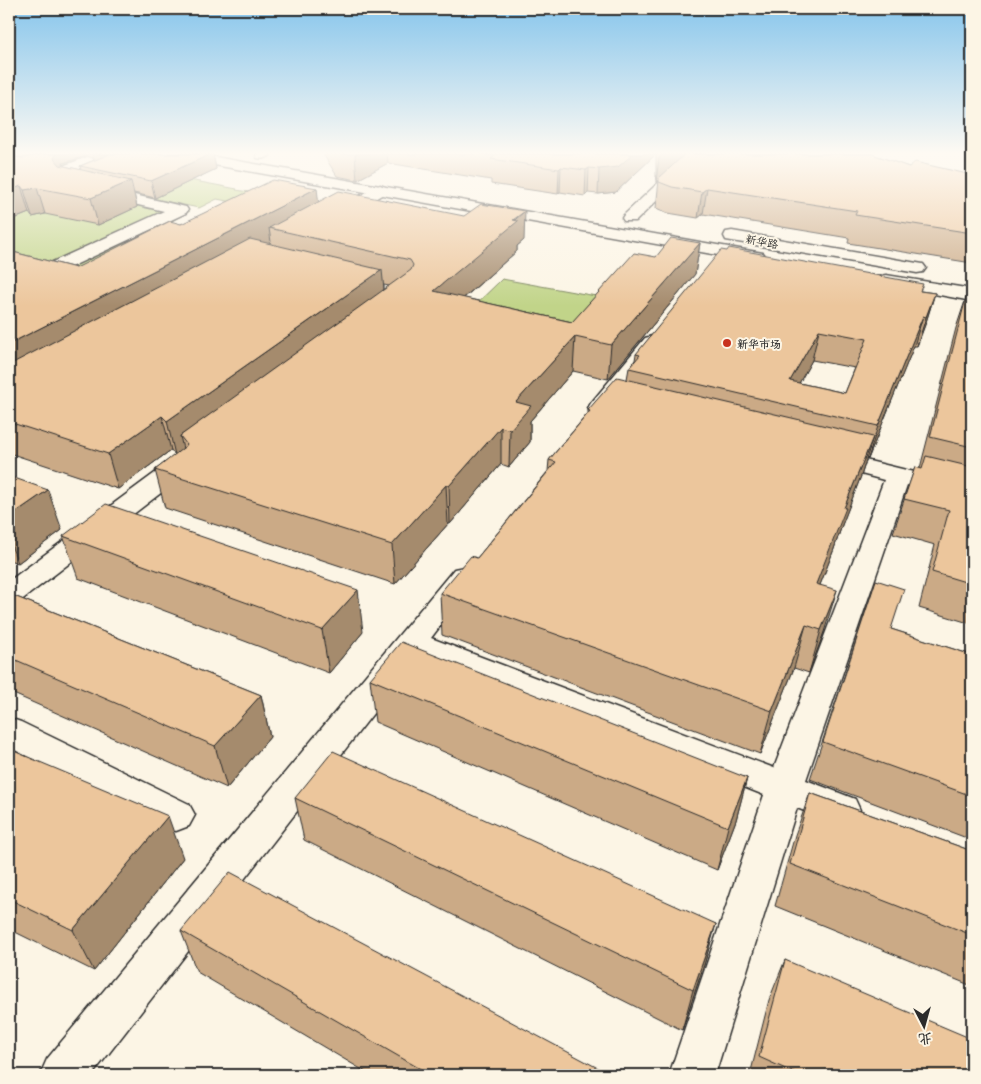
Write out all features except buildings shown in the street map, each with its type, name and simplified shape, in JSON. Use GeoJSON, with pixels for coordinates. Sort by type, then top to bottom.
{"type":"FeatureCollection","features":[{"type":"Feature","properties":{"kind":"main road"},"geometry":{"type":"LineString","coordinates":[[9,268],[39,275],[180,210],[154,205]]}},
{"type":"Feature","properties":{"kind":"main road"},"geometry":{"type":"LineString","coordinates":[[320,223],[353,205]]}},
{"type":"Feature","properties":{"kind":"main road","name":"新华路"},"geometry":{"type":"LineString","coordinates":[[458,205],[717,253],[773,260]]}},
{"type":"Feature","properties":{"kind":"main road"},"geometry":{"type":"LineString","coordinates":[[630,218],[644,205]]}},
{"type":"Feature","properties":{"kind":"main road"},"geometry":{"type":"LineString","coordinates":[[611,215],[650,222]]}},
{"type":"Feature","properties":{"kind":"main road","name":"新华路"},"geometry":{"type":"LineString","coordinates":[[717,253],[933,270]]}},
{"type":"Feature","properties":{"kind":"main road"},"geometry":{"type":"LineString","coordinates":[[868,277],[972,296]]}},
{"type":"Feature","properties":{"kind":"main road"},"geometry":{"type":"LineString","coordinates":[[583,428],[670,320]]}},
{"type":"Feature","properties":{"kind":"main road"},"geometry":{"type":"LineString","coordinates":[[9,595],[207,446]]}},
{"type":"Feature","properties":{"kind":"main road"},"geometry":{"type":"LineString","coordinates":[[802,452],[972,494]]}},
{"type":"Feature","properties":{"kind":"main road"},"geometry":{"type":"LineString","coordinates":[[692,1075],[785,788],[898,476]]}},
{"type":"Feature","properties":{"kind":"main road"},"geometry":{"type":"LineString","coordinates":[[63,1075],[484,550]]}},
{"type":"Feature","properties":{"kind":"main road"},"geometry":{"type":"LineString","coordinates":[[410,642],[874,823]]}},
{"type":"Feature","properties":{"kind":"main road"},"geometry":{"type":"LineString","coordinates":[[9,732],[176,815]]}},
{"type":"Feature","properties":{"kind":"green space"},"geometry":{"type":"Polygon","coordinates":[[[9,205],[159,205],[190,211],[59,284],[9,271],[9,205]]]}},
{"type":"Feature","properties":{"kind":"green space"},"geometry":{"type":"Polygon","coordinates":[[[182,205],[206,205],[199,208],[182,205]]]}},
{"type":"Feature","properties":{"kind":"green space"},"geometry":{"type":"Polygon","coordinates":[[[502,279],[596,296],[567,331],[468,312],[502,279]]]}},
{"type":"Feature","properties":{"kind":"place","name":"新华市场"},"geometry":{"type":"Point","coordinates":[727,343]}}]}
